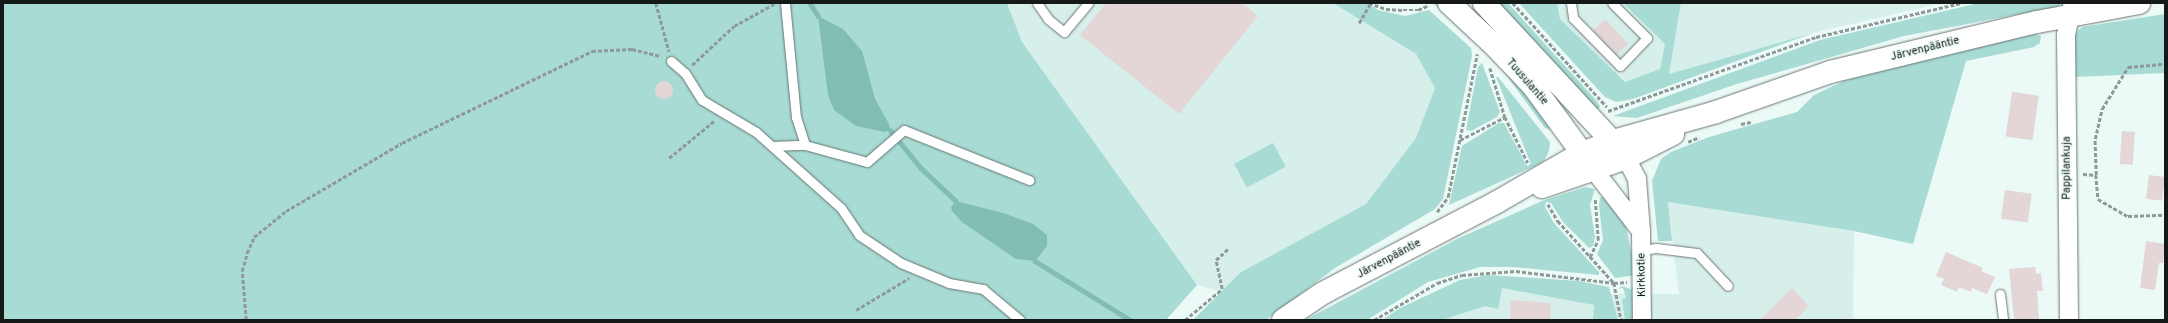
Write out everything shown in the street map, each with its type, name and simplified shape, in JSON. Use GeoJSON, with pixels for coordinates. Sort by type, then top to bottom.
{"type":"FeatureCollection","features":[{"type":"Feature","properties":{"kind":"main road","name":"Tuusulantie"},"geometry":{"type":"LineString","coordinates":[[1484,3],[1600,115],[1613,141],[1626,158]]}},
{"type":"Feature","properties":{"kind":"main road","name":"Järvenpääntie"},"geometry":{"type":"LineString","coordinates":[[1283,320],[1323,293],[1497,202],[1588,161],[1613,141],[1716,112],[1830,72],[2037,22],[2071,10],[2139,3]]}},
{"type":"Feature","properties":{"kind":"main road","name":"Tuusulantie"},"geometry":{"type":"LineString","coordinates":[[1444,6],[1533,86],[1588,161]]}},
{"type":"Feature","properties":{"kind":"main road","name":"Järvenpääntie"},"geometry":{"type":"LineString","coordinates":[[1588,161],[1626,158],[1716,112]]}},
{"type":"Feature","properties":{"kind":"street","name":"Pappilankuja"},"geometry":{"type":"LineString","coordinates":[[2069,320],[2066,35],[2071,10]]}},
{"type":"Feature","properties":{"kind":"street","name":"Kirkkotie"},"geometry":{"type":"LineString","coordinates":[[1626,158],[1637,179],[1642,250],[1642,320]]}},
{"type":"Feature","properties":{"kind":"street"},"geometry":{"type":"LineString","coordinates":[[1588,161],[1641,231]]}},
{"type":"Feature","properties":{"kind":"lane"},"geometry":{"type":"LineString","coordinates":[[785,3],[796,117],[805,145]]}},
{"type":"Feature","properties":{"kind":"lane"},"geometry":{"type":"LineString","coordinates":[[1036,3],[1048,19],[1064,32],[1088,3]]}},
{"type":"Feature","properties":{"kind":"lane"},"geometry":{"type":"LineString","coordinates":[[1571,3],[1573,18],[1620,66],[1647,38],[1612,3]]}},
{"type":"Feature","properties":{"kind":"lane"},"geometry":{"type":"LineString","coordinates":[[670,61],[685,73],[702,100],[722,114],[756,132],[841,208],[859,235],[901,263],[949,283],[983,289],[1020,320]]}},
{"type":"Feature","properties":{"kind":"lane"},"geometry":{"type":"LineString","coordinates":[[772,146],[805,145],[867,162],[904,130],[1029,180]]}},
{"type":"Feature","properties":{"kind":"lane"},"geometry":{"type":"LineString","coordinates":[[1642,250],[1656,248],[1697,253],[1728,286]]}},
{"type":"Feature","properties":{"kind":"lane"},"geometry":{"type":"LineString","coordinates":[[2000,294],[2003,320]]}},
{"type":"Feature","properties":{"kind":"path"},"geometry":{"type":"LineString","coordinates":[[656,3],[670,61]]}},
{"type":"Feature","properties":{"kind":"path"},"geometry":{"type":"LineString","coordinates":[[685,73],[698,56],[734,26],[776,3]]}},
{"type":"Feature","properties":{"kind":"path"},"geometry":{"type":"LineString","coordinates":[[1359,23],[1370,3],[1403,10],[1418,10],[1444,6]]}},
{"type":"Feature","properties":{"kind":"path"},"geometry":{"type":"LineString","coordinates":[[1513,3],[1600,115],[1816,37],[1961,3]]}},
{"type":"Feature","properties":{"kind":"path"},"geometry":{"type":"LineString","coordinates":[[246,320],[242,271],[247,253],[254,237],[286,211],[402,143],[592,52],[632,49],[659,55],[670,61]]}},
{"type":"Feature","properties":{"kind":"path"},"geometry":{"type":"LineString","coordinates":[[1433,215],[1445,204],[1448,197],[1478,49],[1481,54]]}},
{"type":"Feature","properties":{"kind":"path","name":"Tuusulantie"},"geometry":{"type":"LineString","coordinates":[[1488,63],[1505,117],[1529,165]]}},
{"type":"Feature","properties":{"kind":"path"},"geometry":{"type":"LineString","coordinates":[[2165,64],[2128,67],[2102,109],[2095,139],[2098,199],[2128,216],[2165,215]]}},
{"type":"Feature","properties":{"kind":"path"},"geometry":{"type":"LineString","coordinates":[[669,158],[722,114]]}},
{"type":"Feature","properties":{"kind":"path"},"geometry":{"type":"LineString","coordinates":[[1460,140],[1505,117]]}},
{"type":"Feature","properties":{"kind":"path"},"geometry":{"type":"LineString","coordinates":[[1736,125],[1751,122]]}},
{"type":"Feature","properties":{"kind":"path"},"geometry":{"type":"LineString","coordinates":[[1681,145],[1701,136]]}},
{"type":"Feature","properties":{"kind":"path"},"geometry":{"type":"LineString","coordinates":[[2067,174],[2096,174]]}},
{"type":"Feature","properties":{"kind":"path"},"geometry":{"type":"LineString","coordinates":[[1546,202],[1558,221],[1614,283],[1622,320]]}},
{"type":"Feature","properties":{"kind":"path"},"geometry":{"type":"LineString","coordinates":[[1185,320],[1222,289],[1216,260],[1228,250]]}},
{"type":"Feature","properties":{"kind":"path"},"geometry":{"type":"LineString","coordinates":[[856,310],[920,271]]}},
{"type":"Feature","properties":{"kind":"path"},"geometry":{"type":"LineString","coordinates":[[1374,320],[1437,283],[1462,275],[1516,271],[1614,283]]}},
{"type":"Feature","properties":{"kind":"shaded area"},"geometry":{"type":"Polygon","coordinates":[[[3,3],[1007,3],[1022,42],[1197,285],[1166,320],[3,320],[3,3]]]}},
{"type":"Feature","properties":{"kind":"shaded area"},"geometry":{"type":"Polygon","coordinates":[[[1007,3],[1333,3],[1416,54],[1435,88],[1416,138],[1366,204],[1241,272],[1223,292],[1197,285],[1022,42],[1007,3]]]}},
{"type":"Feature","properties":{"kind":"shaded area"},"geometry":{"type":"Polygon","coordinates":[[[1333,3],[1367,3],[1378,10],[1405,16],[1429,10],[1471,48],[1472,56],[1443,199],[1435,209],[1335,268],[1266,320],[1193,320],[1241,272],[1366,204],[1416,138],[1435,88],[1416,54],[1333,3]]]}},
{"type":"Feature","properties":{"kind":"shaded area"},"geometry":{"type":"Polygon","coordinates":[[[1433,3],[1440,3],[1501,61],[1548,124],[1550,130],[1545,128],[1505,73],[1478,43],[1433,3]]]}},
{"type":"Feature","properties":{"kind":"shaded area"},"geometry":{"type":"Polygon","coordinates":[[[1499,3],[1508,3],[1596,100],[1600,106],[1598,110],[1587,102],[1499,3]]]}},
{"type":"Feature","properties":{"kind":"shaded area"},"geometry":{"type":"Polygon","coordinates":[[[1519,3],[1557,3],[1560,19],[1625,82],[1660,69],[1665,44],[1623,3],[1681,3],[1669,74],[1813,33],[1633,99],[1616,102],[1605,97],[1519,3]]]}},
{"type":"Feature","properties":{"kind":"shaded area"},"geometry":{"type":"Polygon","coordinates":[[[1557,3],[1623,3],[1665,44],[1661,69],[1625,82],[1560,19],[1557,3]]]}},
{"type":"Feature","properties":{"kind":"shaded area"},"geometry":{"type":"Polygon","coordinates":[[[1681,3],[1942,3],[1813,33],[1669,74],[1681,3]]]}},
{"type":"Feature","properties":{"kind":"shaded area"},"geometry":{"type":"Polygon","coordinates":[[[1979,3],[2063,3],[2056,7],[1904,36],[1737,84],[1637,118],[1613,116],[1820,40],[1979,3]]]}},
{"type":"Feature","properties":{"kind":"shaded area"},"geometry":{"type":"Polygon","coordinates":[[[2165,14],[2165,73],[2075,77],[2075,34],[2082,27],[2165,14]]]}},
{"type":"Feature","properties":{"kind":"shaded area"},"geometry":{"type":"Polygon","coordinates":[[[818,16],[843,29],[862,51],[875,99],[889,124],[890,130],[885,132],[856,126],[834,110],[828,95],[818,16]]]}},
{"type":"Feature","properties":{"kind":"shaded area"},"geometry":{"type":"Polygon","coordinates":[[[2035,34],[2041,36],[2040,43],[2034,47],[1966,61],[1913,244],[1854,231],[1668,202],[1672,241],[1658,241],[1652,181],[1661,159],[1671,152],[1709,137],[1797,112],[1814,95],[1844,81],[1961,49],[2035,34]]]}},
{"type":"Feature","properties":{"kind":"shaded area"},"geometry":{"type":"Polygon","coordinates":[[[1482,63],[1500,112],[1497,117],[1471,131],[1466,130],[1478,67],[1482,63]]]}},
{"type":"Feature","properties":{"kind":"shaded area"},"geometry":{"type":"Polygon","coordinates":[[[1496,77],[1498,77],[1550,142],[1549,151],[1544,161],[1537,165],[1449,205],[1462,146],[1499,123],[1504,123],[1527,166],[1531,164],[1496,77]]]}},
{"type":"Feature","properties":{"kind":"shaded area"},"geometry":{"type":"Polygon","coordinates":[[[1273,143],[1286,167],[1247,187],[1234,164],[1273,143]]]}},
{"type":"Feature","properties":{"kind":"shaded area"},"geometry":{"type":"Polygon","coordinates":[[[1585,187],[1595,189],[1590,205],[1595,237],[1593,246],[1589,248],[1563,222],[1551,203],[1546,202],[1545,207],[1554,223],[1599,272],[1599,275],[1513,267],[1480,267],[1428,282],[1367,320],[1305,320],[1457,239],[1542,201],[1585,187]]]}},
{"type":"Feature","properties":{"kind":"shaded area"},"geometry":{"type":"Polygon","coordinates":[[[1605,195],[1626,226],[1636,275],[1615,278],[1597,254],[1603,240],[1599,205],[1600,198],[1605,195]]]}},
{"type":"Feature","properties":{"kind":"shaded area"},"geometry":{"type":"Polygon","coordinates":[[[956,201],[1003,213],[1033,224],[1047,235],[1047,246],[1035,261],[1016,259],[962,222],[952,211],[951,207],[956,201]]]}},
{"type":"Feature","properties":{"kind":"shaded area"},"geometry":{"type":"Polygon","coordinates":[[[1668,202],[1854,231],[1853,320],[1403,320],[1508,279],[1601,294],[1679,294],[1668,202]]]}},
{"type":"Feature","properties":{"kind":"shaded area"},"geometry":{"type":"Polygon","coordinates":[[[1488,275],[1579,281],[1609,287],[1618,320],[1593,320],[1594,305],[1502,288],[1498,309],[1485,306],[1442,320],[1382,320],[1400,308],[1460,280],[1488,275]]]}},
{"type":"Feature","properties":{"kind":"shaded area"},"geometry":{"type":"Polygon","coordinates":[[[1622,286],[1636,291],[1635,320],[1625,320],[1622,299],[1626,298],[1623,288],[1618,289],[1622,286]]]}},
{"type":"Feature","properties":{"kind":"building"},"geometry":{"type":"Polygon","coordinates":[[[1106,3],[1242,3],[1258,16],[1179,114],[1080,35],[1106,3]]]}},
{"type":"Feature","properties":{"kind":"building"},"geometry":{"type":"Polygon","coordinates":[[[1605,19],[1628,44],[1616,55],[1593,30],[1605,19]]]}},
{"type":"Feature","properties":{"kind":"building"},"geometry":{"type":"Polygon","coordinates":[[[664,81],[670,84],[673,90],[670,96],[664,99],[658,96],[655,90],[658,84],[664,81]]]}},
{"type":"Feature","properties":{"kind":"building"},"geometry":{"type":"Polygon","coordinates":[[[2012,92],[2039,96],[2032,140],[2006,137],[2012,92]]]}},
{"type":"Feature","properties":{"kind":"building"},"geometry":{"type":"Polygon","coordinates":[[[2122,131],[2135,132],[2133,165],[2120,164],[2122,131]]]}},
{"type":"Feature","properties":{"kind":"building"},"geometry":{"type":"Polygon","coordinates":[[[2149,175],[2165,177],[2162,201],[2146,199],[2149,175]]]}},
{"type":"Feature","properties":{"kind":"building"},"geometry":{"type":"Polygon","coordinates":[[[2005,190],[2032,194],[2028,222],[2001,219],[2005,190]]]}},
{"type":"Feature","properties":{"kind":"building"},"geometry":{"type":"Polygon","coordinates":[[[2146,241],[2165,244],[2163,263],[2159,263],[2155,290],[2140,288],[2146,241]]]}},
{"type":"Feature","properties":{"kind":"building"},"geometry":{"type":"Polygon","coordinates":[[[1946,252],[1983,268],[1981,271],[1995,277],[1987,294],[1972,288],[1971,292],[1959,287],[1957,292],[1941,285],[1944,279],[1936,276],[1946,252]]]}},
{"type":"Feature","properties":{"kind":"building"},"geometry":{"type":"Polygon","coordinates":[[[2035,267],[2036,274],[2041,273],[2043,291],[2037,291],[2039,320],[2014,320],[2009,269],[2035,267]]]}},
{"type":"Feature","properties":{"kind":"building"},"geometry":{"type":"Polygon","coordinates":[[[1792,288],[1809,306],[1795,320],[1760,320],[1792,288]]]}},
{"type":"Feature","properties":{"kind":"building"},"geometry":{"type":"Polygon","coordinates":[[[1511,300],[1551,303],[1550,320],[1510,320],[1511,300]]]}},
{"type":"Feature","properties":{"kind":"waterway"},"geometry":{"type":"LineString","coordinates":[[810,3],[818,16]]}},
{"type":"Feature","properties":{"kind":"waterway"},"geometry":{"type":"LineString","coordinates":[[890,130],[921,168],[956,201]]}},
{"type":"Feature","properties":{"kind":"waterway"},"geometry":{"type":"LineString","coordinates":[[1035,261],[1130,320]]}}]}
